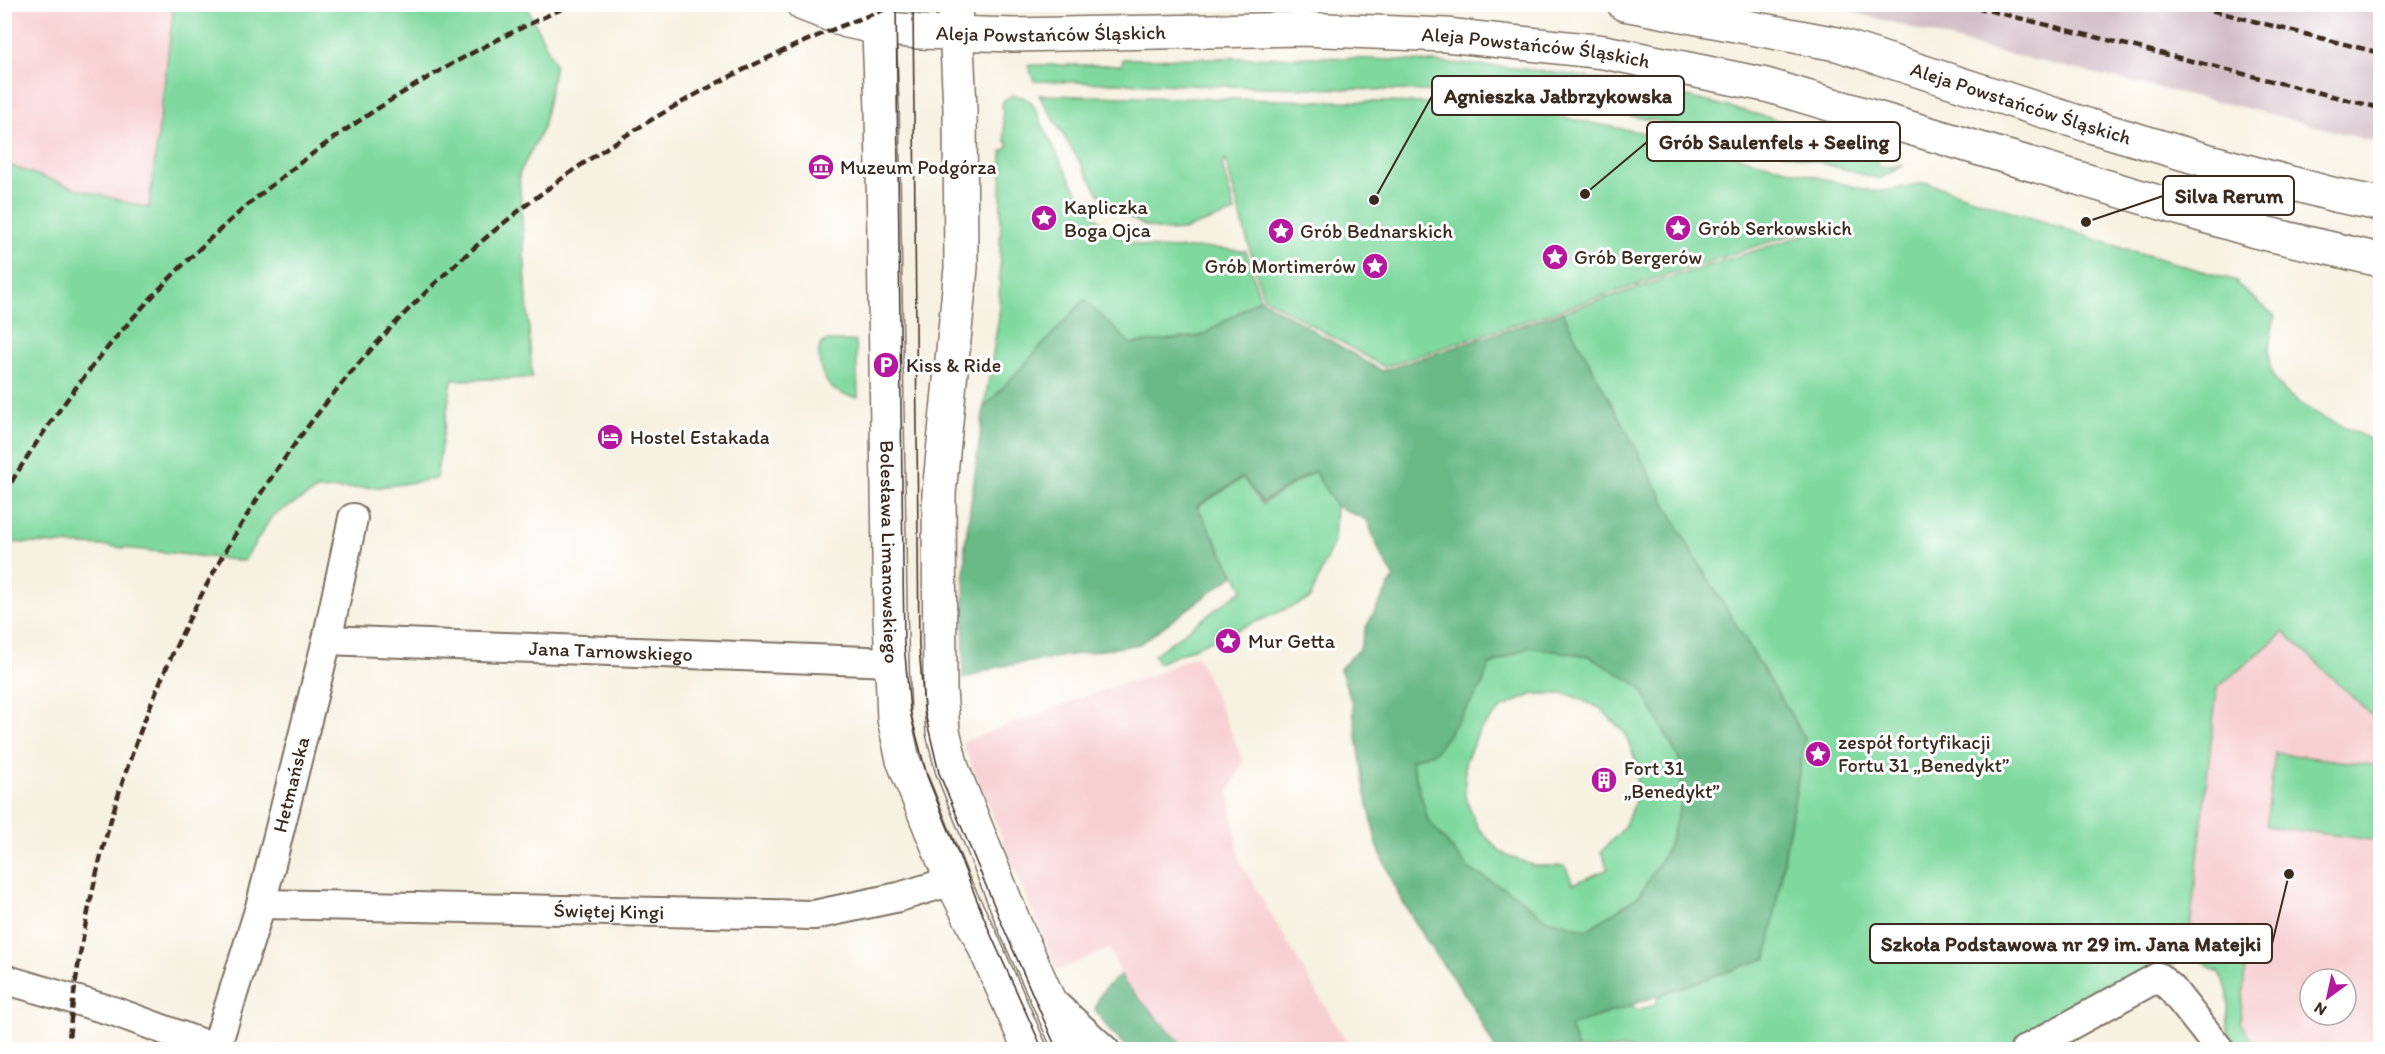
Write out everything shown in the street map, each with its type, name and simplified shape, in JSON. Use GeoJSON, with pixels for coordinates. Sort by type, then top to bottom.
{"type":"FeatureCollection","features":[{"type":"Feature","properties":{"kind":"main road","name":"Aleja Powstańców Śląskich"},"geometry":{"type":"LineString","coordinates":[[803,4],[847,21],[878,16],[956,18],[1014,35],[1302,29],[1446,35],[1604,52],[1766,85],[2255,231],[2380,260]]}},
{"type":"Feature","properties":{"kind":"main road","name":"Aleja Powstańców Śląskich"},"geometry":{"type":"LineString","coordinates":[[1624,4],[1838,44],[2090,126],[2205,160],[2335,195],[2380,204]]}},
{"type":"Feature","properties":{"kind":"main road"},"geometry":{"type":"LineString","coordinates":[[1708,4],[1838,44]]}},
{"type":"Feature","properties":{"kind":"main road","name":"Bolesława Limanowskiego"},"geometry":{"type":"LineString","coordinates":[[878,16],[894,719],[903,760],[951,881],[981,939],[1030,1050]]}},
{"type":"Feature","properties":{"kind":"main road"},"geometry":{"type":"LineString","coordinates":[[956,18],[961,268],[939,494],[940,690],[943,731],[952,768],[1014,925],[1071,1050]]}},
{"type":"Feature","properties":{"kind":"street","name":"Hetmańska"},"geometry":{"type":"LineString","coordinates":[[218,1048],[261,904],[327,640],[353,519]]}},
{"type":"Feature","properties":{"kind":"street","name":"Jana Tarnowskiego"},"geometry":{"type":"LineString","coordinates":[[327,640],[892,662]]}},
{"type":"Feature","properties":{"kind":"street","name":"Świętej Kingi"},"geometry":{"type":"LineString","coordinates":[[261,904],[814,915],[899,897],[951,881]]}},
{"type":"Feature","properties":{"kind":"street"},"geometry":{"type":"LineString","coordinates":[[2025,1050],[2158,977],[2171,988],[2220,1050]]}},
{"type":"Feature","properties":{"kind":"street"},"geometry":{"type":"LineString","coordinates":[[4,979],[116,1012],[218,1048]]}},
{"type":"Feature","properties":{"kind":"street"},"geometry":{"type":"LineString","coordinates":[[1048,998],[1105,1050]]}},
{"type":"Feature","properties":{"kind":"shaded area"},"geometry":{"type":"Polygon","coordinates":[[[5,5],[174,5],[149,209],[78,189],[5,164],[5,5]]]}},
{"type":"Feature","properties":{"kind":"shaded area"},"geometry":{"type":"Polygon","coordinates":[[[1829,5],[2380,5],[2380,143],[2242,107],[1994,51],[1829,5]]]}},
{"type":"Feature","properties":{"kind":"shaded area"},"geometry":{"type":"Polygon","coordinates":[[[2284,632],[2380,723],[2380,1049],[2260,1049],[2240,1023],[2248,936],[2190,929],[2217,688],[2284,632]]]}},
{"type":"Feature","properties":{"kind":"shaded area"},"geometry":{"type":"Polygon","coordinates":[[[1197,655],[1244,761],[1229,792],[1240,861],[1350,1049],[1187,1049],[1124,981],[1109,949],[1057,971],[962,742],[1116,685],[1151,676],[1197,655]]]}},
{"type":"Feature","properties":{"kind":"green space"},"geometry":{"type":"Polygon","coordinates":[[[174,5],[526,5],[555,64],[543,128],[519,174],[532,378],[452,380],[436,479],[380,487],[317,490],[272,516],[244,561],[106,546],[5,542],[5,164],[78,189],[149,208],[174,5]]]}},
{"type":"Feature","properties":{"kind":"green space"},"geometry":{"type":"Polygon","coordinates":[[[1326,57],[1496,67],[1564,74],[1630,85],[1725,106],[1850,141],[1849,148],[1873,153],[1880,168],[1904,165],[1880,179],[1677,125],[1573,106],[1464,92],[1034,81],[1028,65],[1122,65],[1123,59],[1326,57]]]}},
{"type":"Feature","properties":{"kind":"green space"},"geometry":{"type":"Polygon","coordinates":[[[1013,95],[1023,97],[1032,103],[1070,180],[1082,199],[1110,231],[1127,241],[1148,247],[1246,251],[1260,299],[1201,336],[1130,344],[1084,300],[984,408],[999,316],[1002,151],[1009,143],[1005,141],[1002,104],[1004,100],[1013,95]]]}},
{"type":"Feature","properties":{"kind":"green space"},"geometry":{"type":"Polygon","coordinates":[[[1039,95],[1428,103],[1538,113],[1655,135],[1871,191],[1885,191],[1928,183],[2119,247],[2237,281],[2236,283],[2275,316],[2269,356],[2271,370],[2277,382],[2300,404],[2376,442],[2380,449],[2380,723],[2284,632],[2217,688],[2190,929],[2220,933],[2219,947],[2247,951],[2240,1023],[2260,1049],[2236,1049],[2228,1030],[2228,1001],[2224,981],[2217,971],[2215,972],[2194,954],[2182,957],[2163,974],[2014,1049],[1578,1049],[1569,1026],[1632,1005],[1637,1010],[1655,1005],[1660,994],[1767,958],[1805,738],[1694,556],[1562,312],[1804,235],[1803,231],[1384,367],[1263,297],[1225,159],[1222,166],[1235,212],[1183,230],[1166,231],[1145,226],[1123,214],[1101,197],[1039,95]]]}},
{"type":"Feature","properties":{"kind":"green space"},"geometry":{"type":"Polygon","coordinates":[[[1260,299],[1382,371],[1562,312],[1694,556],[1805,738],[1767,958],[1570,1026],[1578,1049],[1495,1049],[1469,1000],[1433,951],[1399,896],[1377,845],[1365,790],[1352,703],[1340,669],[1360,648],[1366,627],[1394,577],[1381,555],[1367,520],[1336,506],[1314,471],[1262,502],[1243,477],[1197,506],[1234,575],[1140,644],[997,667],[963,679],[965,545],[984,408],[1084,300],[1131,344],[1201,336],[1260,299]],[[1529,647],[1489,665],[1481,688],[1435,752],[1411,760],[1428,820],[1469,869],[1519,897],[1544,918],[1587,930],[1639,896],[1668,848],[1682,801],[1680,761],[1640,686],[1589,656],[1529,647]]]}},
{"type":"Feature","properties":{"kind":"green space"},"geometry":{"type":"Polygon","coordinates":[[[826,341],[856,341],[858,397],[841,394],[825,380],[819,352],[820,346],[826,341]]]}},
{"type":"Feature","properties":{"kind":"green space"},"geometry":{"type":"Polygon","coordinates":[[[1314,471],[1336,506],[1334,541],[1310,599],[1158,663],[1154,655],[1243,589],[1197,507],[1243,478],[1262,504],[1314,471]]]}},
{"type":"Feature","properties":{"kind":"green space"},"geometry":{"type":"Polygon","coordinates":[[[1529,647],[1588,656],[1640,686],[1680,761],[1682,801],[1668,848],[1639,896],[1587,930],[1544,918],[1519,897],[1469,869],[1428,820],[1411,760],[1435,752],[1481,688],[1489,666],[1529,647]],[[1534,694],[1503,707],[1479,731],[1465,763],[1465,797],[1478,828],[1502,853],[1534,866],[1565,866],[1573,884],[1608,869],[1601,852],[1623,829],[1637,797],[1637,763],[1624,732],[1600,708],[1568,694],[1534,694]]]}},
{"type":"Feature","properties":{"kind":"green space"},"geometry":{"type":"Polygon","coordinates":[[[2275,753],[2380,766],[2380,841],[2266,826],[2275,753]]]}},
{"type":"Feature","properties":{"kind":"green space"},"geometry":{"type":"Polygon","coordinates":[[[1121,975],[1124,982],[1186,1049],[1129,1049],[1110,1031],[1095,1010],[1104,990],[1121,975]]]}},
{"type":"Feature","properties":{"kind":"tram line"},"geometry":{"type":"LineString","coordinates":[[896,4],[904,643],[910,711],[927,776],[991,935],[1043,1050]]}},
{"type":"Feature","properties":{"kind":"tram line"},"geometry":{"type":"LineString","coordinates":[[913,4],[919,647],[924,709],[939,773],[1057,1050]]}},
{"type":"Feature","properties":{"kind":"railway"},"geometry":{"type":"LineString","coordinates":[[4,494],[58,412],[117,337],[181,267],[250,204],[323,146],[402,93],[485,46],[573,4]]}},
{"type":"Feature","properties":{"kind":"railway"},"geometry":{"type":"LineString","coordinates":[[68,1050],[84,930],[113,811],[154,697],[206,586],[269,482],[341,384],[424,294],[515,214],[605,149],[651,120],[748,68],[848,23],[900,4]]}},
{"type":"Feature","properties":{"kind":"railway"},"geometry":{"type":"LineString","coordinates":[[1963,4],[2380,108]]}},
{"type":"Feature","properties":{"kind":"railway"},"geometry":{"type":"LineString","coordinates":[[2186,4],[2380,53]]}},
{"type":"Feature","properties":{"kind":"railway"},"geometry":{"type":"LineString","coordinates":[[2354,4],[2380,11]]}},
{"type":"Feature","properties":{"kind":"place","name":"Muzeum Podgórza"},"geometry":{"type":"Point","coordinates":[821,167]}},
{"type":"Feature","properties":{"kind":"place","name":"Grób Saulenfels + Seeling"},"geometry":{"type":"Point","coordinates":[1585,194]}},
{"type":"Feature","properties":{"kind":"place","name":"Agnieszka Jałbrzykowska"},"geometry":{"type":"Point","coordinates":[1374,200]}},
{"type":"Feature","properties":{"kind":"place","name":"Kapliczka Boga Ojca"},"geometry":{"type":"Point","coordinates":[1044,218]}},
{"type":"Feature","properties":{"kind":"place","name":"Silva Rerum"},"geometry":{"type":"Point","coordinates":[2086,222]}},
{"type":"Feature","properties":{"kind":"place","name":"Grób Serkowskich"},"geometry":{"type":"Point","coordinates":[1678,228]}},
{"type":"Feature","properties":{"kind":"place","name":"Grób Bednarskich"},"geometry":{"type":"Point","coordinates":[1281,231]}},
{"type":"Feature","properties":{"kind":"place","name":"Grób Bergerów"},"geometry":{"type":"Point","coordinates":[1555,257]}},
{"type":"Feature","properties":{"kind":"place","name":"Grób Mortimerów"},"geometry":{"type":"Point","coordinates":[1375,266]}},
{"type":"Feature","properties":{"kind":"place","name":"Kiss & Ride"},"geometry":{"type":"Point","coordinates":[886,365]}},
{"type":"Feature","properties":{"kind":"place","name":"Hostel Estakada"},"geometry":{"type":"Point","coordinates":[610,437]}},
{"type":"Feature","properties":{"kind":"place","name":"Mur Getta"},"geometry":{"type":"Point","coordinates":[1228,641]}},
{"type":"Feature","properties":{"kind":"place","name":"zespół fortyfikacji Fortu 31 „Benedykt”"},"geometry":{"type":"Point","coordinates":[1818,754]}},
{"type":"Feature","properties":{"kind":"place","name":"Fort 31 „Benedykt”"},"geometry":{"type":"Point","coordinates":[1604,780]}},
{"type":"Feature","properties":{"kind":"place","name":"Szkoła Podstawowa nr 29 im. Jana Matejki"},"geometry":{"type":"Point","coordinates":[2289,874]}}]}
